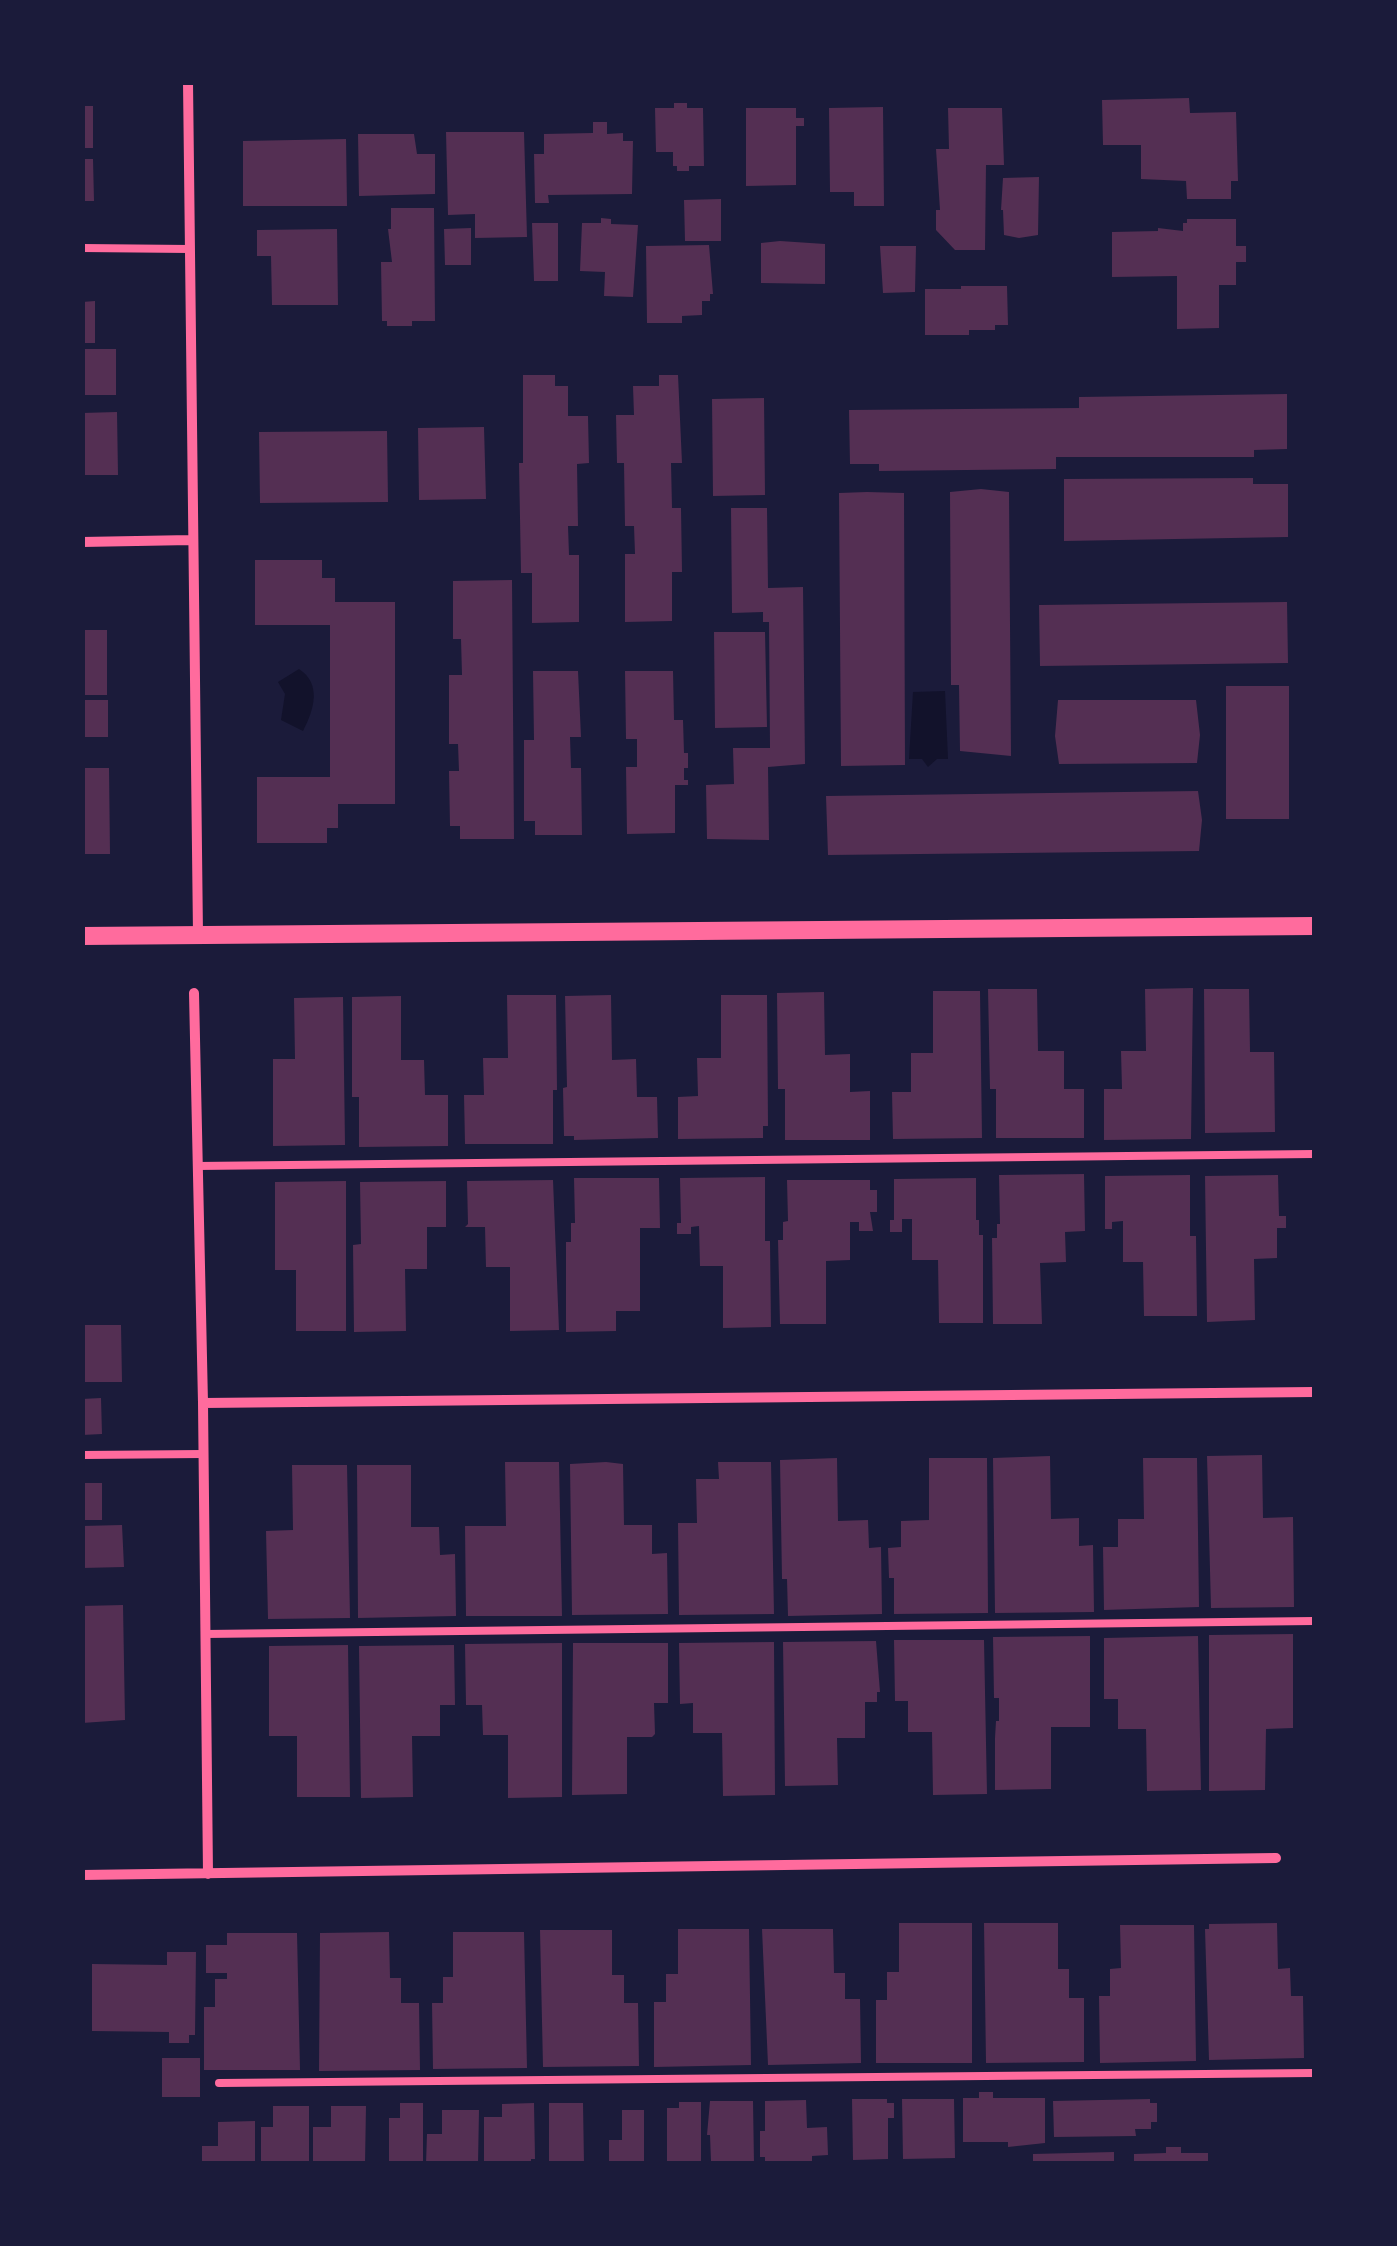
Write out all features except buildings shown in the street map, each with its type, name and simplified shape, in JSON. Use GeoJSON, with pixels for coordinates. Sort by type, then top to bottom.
{"type":"FeatureCollection","features":[{"type":"Feature","properties":{"kind":"street"},"geometry":{"type":"LineString","coordinates":[[188,82],[198,935]]}},
{"type":"Feature","properties":{"kind":"street"},"geometry":{"type":"LineString","coordinates":[[82,542],[191,540]]}},
{"type":"Feature","properties":{"kind":"street"},"geometry":{"type":"LineString","coordinates":[[82,936],[1314,926]]}},
{"type":"Feature","properties":{"kind":"street"},"geometry":{"type":"LineString","coordinates":[[194,993],[208,1874]]}},
{"type":"Feature","properties":{"kind":"street"},"geometry":{"type":"LineString","coordinates":[[203,1403],[1314,1392]]}},
{"type":"Feature","properties":{"kind":"street"},"geometry":{"type":"LineString","coordinates":[[82,1875],[1276,1858]]}},
{"type":"Feature","properties":{"kind":"lane"},"geometry":{"type":"LineString","coordinates":[[82,248],[190,249]]}},
{"type":"Feature","properties":{"kind":"lane"},"geometry":{"type":"LineString","coordinates":[[198,1166],[1314,1154]]}},
{"type":"Feature","properties":{"kind":"lane"},"geometry":{"type":"LineString","coordinates":[[82,1455],[203,1454]]}},
{"type":"Feature","properties":{"kind":"lane"},"geometry":{"type":"LineString","coordinates":[[205,1634],[1314,1621]]}},
{"type":"Feature","properties":{"kind":"lane"},"geometry":{"type":"LineString","coordinates":[[219,2083],[1314,2073]]}},
{"type":"Feature","properties":{"kind":"shaded area"},"geometry":{"type":"Polygon","coordinates":[[[299,669],[311,682],[314,698],[303,731],[281,720],[285,694],[278,682],[299,669]]]}},
{"type":"Feature","properties":{"kind":"shaded area"},"geometry":{"type":"Polygon","coordinates":[[[945,691],[948,759],[937,759],[928,767],[922,759],[909,759],[913,692],[945,691]]]}}]}
